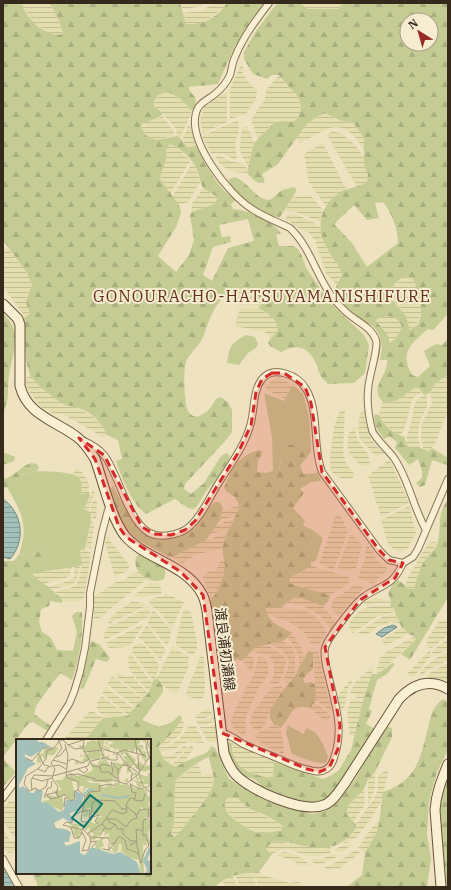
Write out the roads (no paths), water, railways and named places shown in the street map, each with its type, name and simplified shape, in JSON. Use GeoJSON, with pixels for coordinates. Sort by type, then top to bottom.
{"type":"FeatureCollection","features":[{"type":"Feature","properties":{"kind":"main road","name":"渡良浦初瀬線"},"geometry":{"type":"LineString","coordinates":[[3,304],[18,319],[20,325],[20,386],[24,398],[28,404],[37,413],[79,438],[86,446],[95,459],[118,527],[126,537],[141,549],[185,575],[203,595],[208,612],[224,753],[230,768],[239,778],[260,791],[295,805],[310,808],[325,805],[336,795],[399,699],[406,691],[417,685],[430,683],[437,684],[448,689]]}},
{"type":"Feature","properties":{"kind":"main road"},"geometry":{"type":"LineString","coordinates":[[441,887],[435,799],[448,764]]}},
{"type":"Feature","properties":{"kind":"street"},"geometry":{"type":"LineString","coordinates":[[269,3],[250,28],[234,58],[230,75],[215,94],[198,107],[195,123],[200,146],[217,173],[242,201],[252,209],[290,228],[295,233],[307,248],[321,280],[333,298],[345,312],[363,325],[373,335],[376,341],[376,347],[370,373],[368,391],[372,432],[394,458],[405,478],[420,520],[426,530]]}},
{"type":"Feature","properties":{"kind":"street"},"geometry":{"type":"LineString","coordinates":[[79,438],[93,445],[104,455],[111,466],[123,494],[142,527],[154,534],[172,535],[181,532],[195,521],[238,453],[250,425],[258,385],[267,374],[284,373],[301,383],[309,395],[314,416],[318,456],[322,472],[379,550],[389,560],[403,564]]}},
{"type":"Feature","properties":{"kind":"street"},"geometry":{"type":"LineString","coordinates":[[222,733],[228,734],[243,744],[307,770],[319,772],[329,768],[338,749],[340,725],[326,665],[325,647],[360,600],[364,596],[395,578],[403,564],[413,557],[448,479]]}},
{"type":"Feature","properties":{"kind":"street"},"geometry":{"type":"LineString","coordinates":[[47,739],[69,704],[80,672],[85,648],[90,607],[90,593],[102,533],[110,506]]}},
{"type":"Feature","properties":{"kind":"street"},"geometry":{"type":"LineString","coordinates":[[3,798],[16,780]]}},
{"type":"Feature","properties":{"kind":"street"},"geometry":{"type":"LineString","coordinates":[[3,859],[19,887]]}},
{"type":"Feature","properties":{"kind":"water"},"geometry":{"type":"Polygon","coordinates":[[[3,499],[15,512],[20,528],[18,544],[10,559],[3,557],[3,499]]]}},
{"type":"Feature","properties":{"kind":"water"},"geometry":{"type":"Polygon","coordinates":[[[393,625],[397,627],[382,637],[376,634],[384,628],[393,625]]]}},
{"type":"Feature","properties":{"kind":"water"},"geometry":{"type":"Polygon","coordinates":[[[3,865],[16,887],[3,887],[3,865]]]}},
{"type":"Feature","properties":{"kind":"district","name":"GONOURACHO-HATSUYAMANISHIFURE"},"geometry":{"type":"Point","coordinates":[262,296]}}]}
